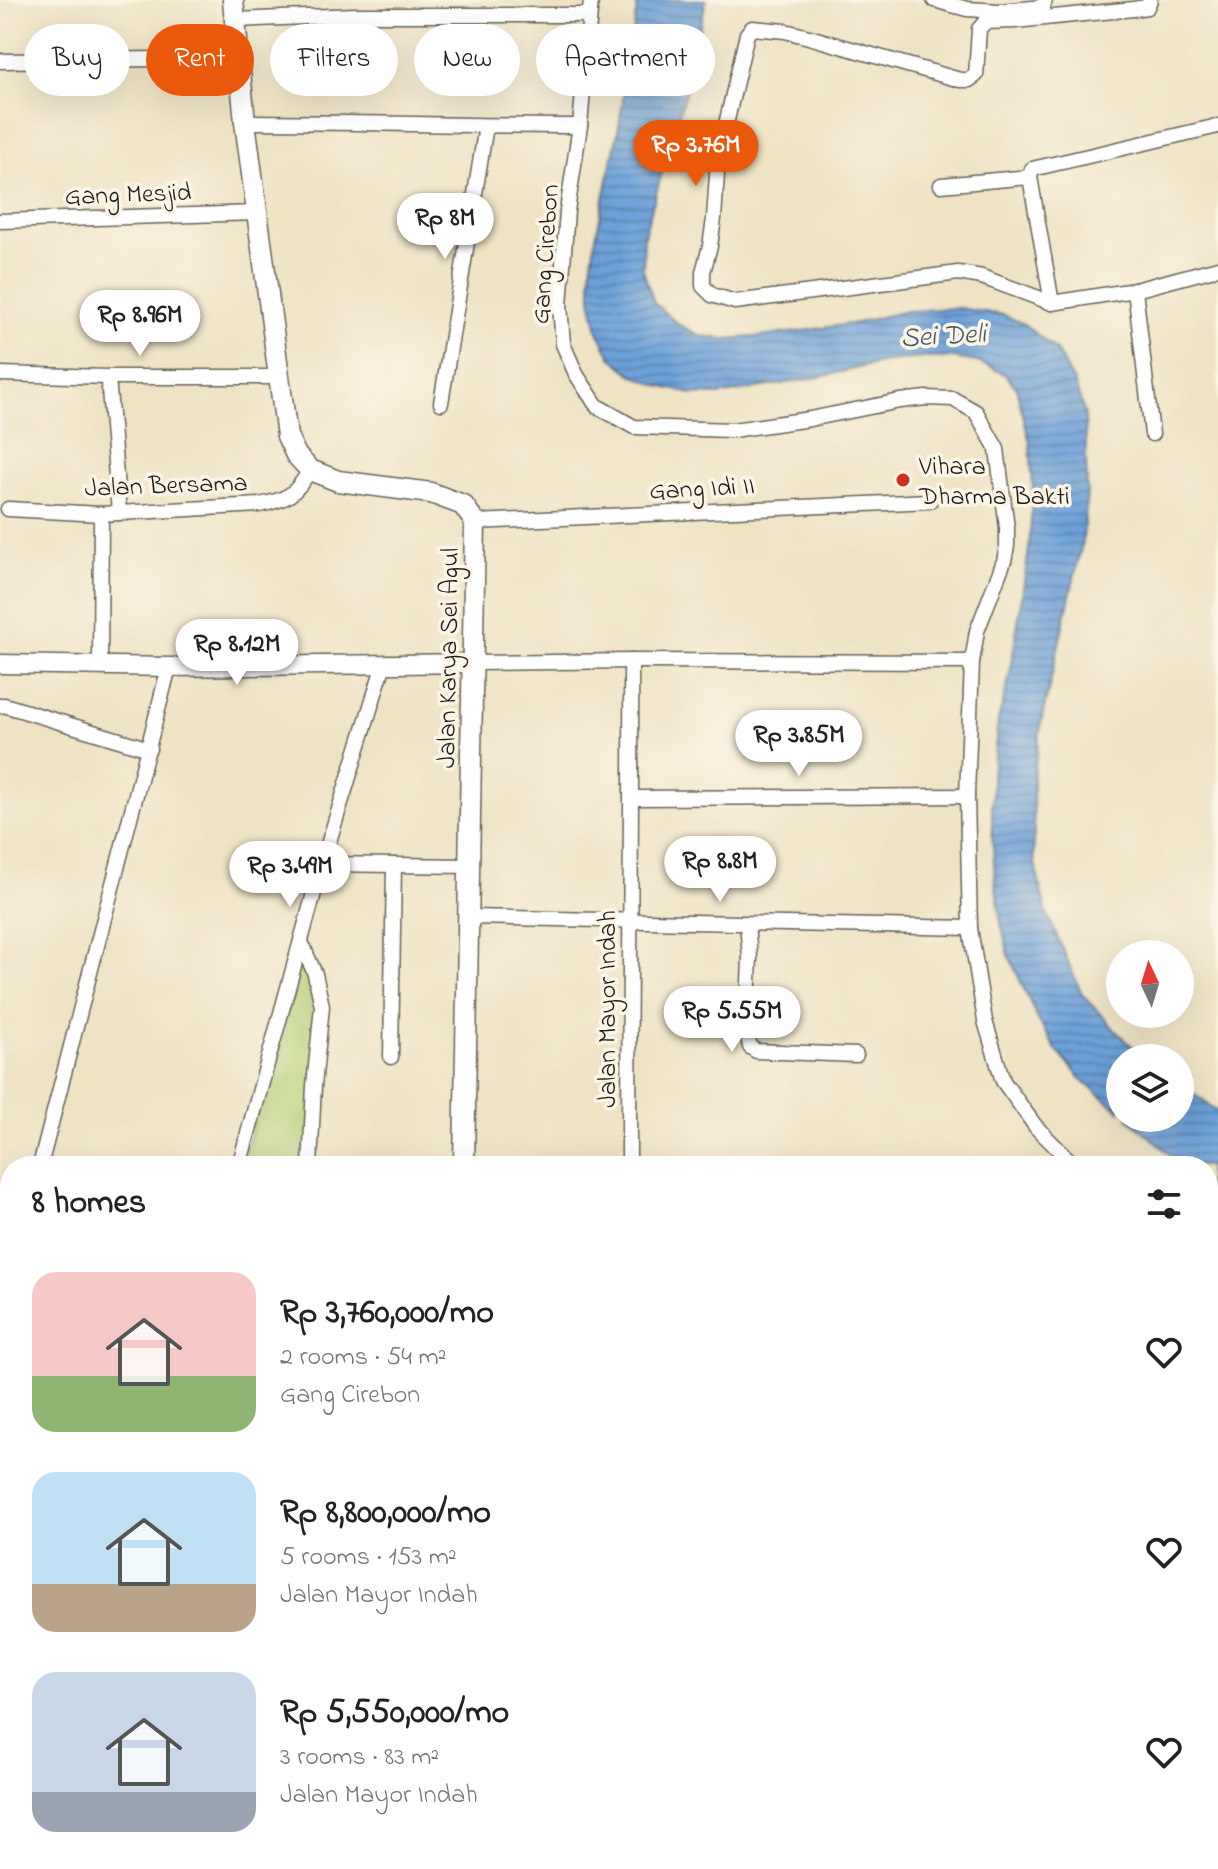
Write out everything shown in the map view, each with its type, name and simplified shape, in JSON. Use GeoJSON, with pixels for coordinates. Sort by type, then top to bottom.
{"type":"FeatureCollection","features":[{"type":"Feature","properties":{"kind":"main road"},"geometry":{"type":"LineString","coordinates":[[242,96],[287,436],[296,455],[310,470]]}},
{"type":"Feature","properties":{"kind":"main road","name":"Jalan Karya Sei Agul"},"geometry":{"type":"LineString","coordinates":[[310,470],[338,481],[431,493],[463,505],[475,522],[464,1156]]}},
{"type":"Feature","properties":{"kind":"street"},"geometry":{"type":"LineString","coordinates":[[934,0],[967,9],[999,11],[1043,7],[1045,0]]}},
{"type":"Feature","properties":{"kind":"street"},"geometry":{"type":"LineString","coordinates":[[1150,0],[1147,7],[1133,9],[985,22],[979,29],[976,75],[969,80],[785,31],[752,28],[747,34],[718,159],[714,219],[703,286],[712,295],[735,302],[958,273],[982,277],[1052,303],[1135,290],[1218,268]]}},
{"type":"Feature","properties":{"kind":"street"},"geometry":{"type":"LineString","coordinates":[[234,10],[355,15],[590,7]]}},
{"type":"Feature","properties":{"kind":"street","name":"Gang Cirebon"},"geometry":{"type":"LineString","coordinates":[[590,7],[580,126],[567,211],[560,305],[563,344],[576,374],[597,406],[634,427],[733,430],[926,398],[953,399],[976,412],[997,449],[1007,546],[977,631],[972,662]]}},
{"type":"Feature","properties":{"kind":"street"},"geometry":{"type":"LineString","coordinates":[[0,61],[146,59]]}},
{"type":"Feature","properties":{"kind":"street"},"geometry":{"type":"LineString","coordinates":[[245,122],[580,126]]}},
{"type":"Feature","properties":{"kind":"street"},"geometry":{"type":"LineString","coordinates":[[441,403],[486,126]]}},
{"type":"Feature","properties":{"kind":"street"},"geometry":{"type":"LineString","coordinates":[[1052,303],[1030,177],[1032,169],[1218,126]]}},
{"type":"Feature","properties":{"kind":"street"},"geometry":{"type":"LineString","coordinates":[[941,185],[1030,177]]}},
{"type":"Feature","properties":{"kind":"street","name":"Gang Mesjid"},"geometry":{"type":"LineString","coordinates":[[0,221],[257,213]]}},
{"type":"Feature","properties":{"kind":"street"},"geometry":{"type":"LineString","coordinates":[[1135,290],[1152,434]]}},
{"type":"Feature","properties":{"kind":"street"},"geometry":{"type":"LineString","coordinates":[[0,374],[279,377]]}},
{"type":"Feature","properties":{"kind":"street"},"geometry":{"type":"LineString","coordinates":[[108,377],[119,513]]}},
{"type":"Feature","properties":{"kind":"street","name":"Jalan Bersama"},"geometry":{"type":"LineString","coordinates":[[8,509],[101,514],[259,505],[280,502],[298,491],[310,470]]}},
{"type":"Feature","properties":{"kind":"street","name":"Gang Idi II"},"geometry":{"type":"LineString","coordinates":[[475,522],[930,501]]}},
{"type":"Feature","properties":{"kind":"street"},"geometry":{"type":"LineString","coordinates":[[100,666],[101,514]]}},
{"type":"Feature","properties":{"kind":"street"},"geometry":{"type":"LineString","coordinates":[[0,664],[169,667],[631,661],[972,662],[967,796],[970,928],[985,1021],[1003,1081],[1036,1127],[1065,1156]]}},
{"type":"Feature","properties":{"kind":"street","name":"Jalan Mayor Indah"},"geometry":{"type":"LineString","coordinates":[[629,1156],[631,661]]}},
{"type":"Feature","properties":{"kind":"street"},"geometry":{"type":"LineString","coordinates":[[242,1156],[322,864],[384,664]]}},
{"type":"Feature","properties":{"kind":"street"},"geometry":{"type":"LineString","coordinates":[[43,1156],[169,667]]}},
{"type":"Feature","properties":{"kind":"street"},"geometry":{"type":"LineString","coordinates":[[0,706],[149,749]]}},
{"type":"Feature","properties":{"kind":"street"},"geometry":{"type":"LineString","coordinates":[[632,798],[967,796]]}},
{"type":"Feature","properties":{"kind":"street"},"geometry":{"type":"LineString","coordinates":[[322,864],[469,866]]}},
{"type":"Feature","properties":{"kind":"street"},"geometry":{"type":"LineString","coordinates":[[391,1057],[394,865]]}},
{"type":"Feature","properties":{"kind":"street"},"geometry":{"type":"LineString","coordinates":[[469,917],[970,928]]}},
{"type":"Feature","properties":{"kind":"street"},"geometry":{"type":"LineString","coordinates":[[747,924],[750,957],[747,1033],[750,1047],[756,1051],[856,1055]]}},
{"type":"Feature","properties":{"kind":"street"},"geometry":{"type":"LineString","coordinates":[[301,942],[315,974],[322,1006],[310,1156]]}},
{"type":"Feature","properties":{"kind":"green space"},"geometry":{"type":"Polygon","coordinates":[[[299,955],[319,991],[310,1156],[245,1156],[299,955]]]}},
{"type":"Feature","properties":{"kind":"water"},"geometry":{"type":"Polygon","coordinates":[[[638,0],[706,0],[701,24],[634,24],[638,0]]]}},
{"type":"Feature","properties":{"kind":"water","name":"Sei Deli"},"geometry":{"type":"Polygon","coordinates":[[[623,96],[684,96],[644,235],[643,270],[654,303],[679,325],[701,336],[726,339],[856,323],[905,311],[959,308],[1004,315],[1024,324],[1056,350],[1074,382],[1085,415],[1087,493],[1083,539],[1042,718],[1033,778],[1034,859],[1046,911],[1082,994],[1106,1020],[1106,1028],[1113,1028],[1130,1044],[1106,1044],[1106,1100],[1084,1082],[1056,1050],[1037,1018],[1009,956],[995,881],[992,774],[998,721],[1010,675],[1029,549],[1033,491],[1030,443],[1016,387],[1005,374],[978,362],[952,358],[888,361],[718,395],[692,394],[659,386],[633,375],[612,358],[598,332],[591,298],[595,241],[623,96]]]}},
{"type":"Feature","properties":{"kind":"water"},"geometry":{"type":"Polygon","coordinates":[[[1194,1094],[1218,1112],[1218,1156],[1172,1156],[1144,1132],[1194,1132],[1194,1094]]]}},
{"type":"Feature","properties":{"kind":"place","name":"Vihara Dharma Bakti"},"geometry":{"type":"Point","coordinates":[903,480]}}]}
